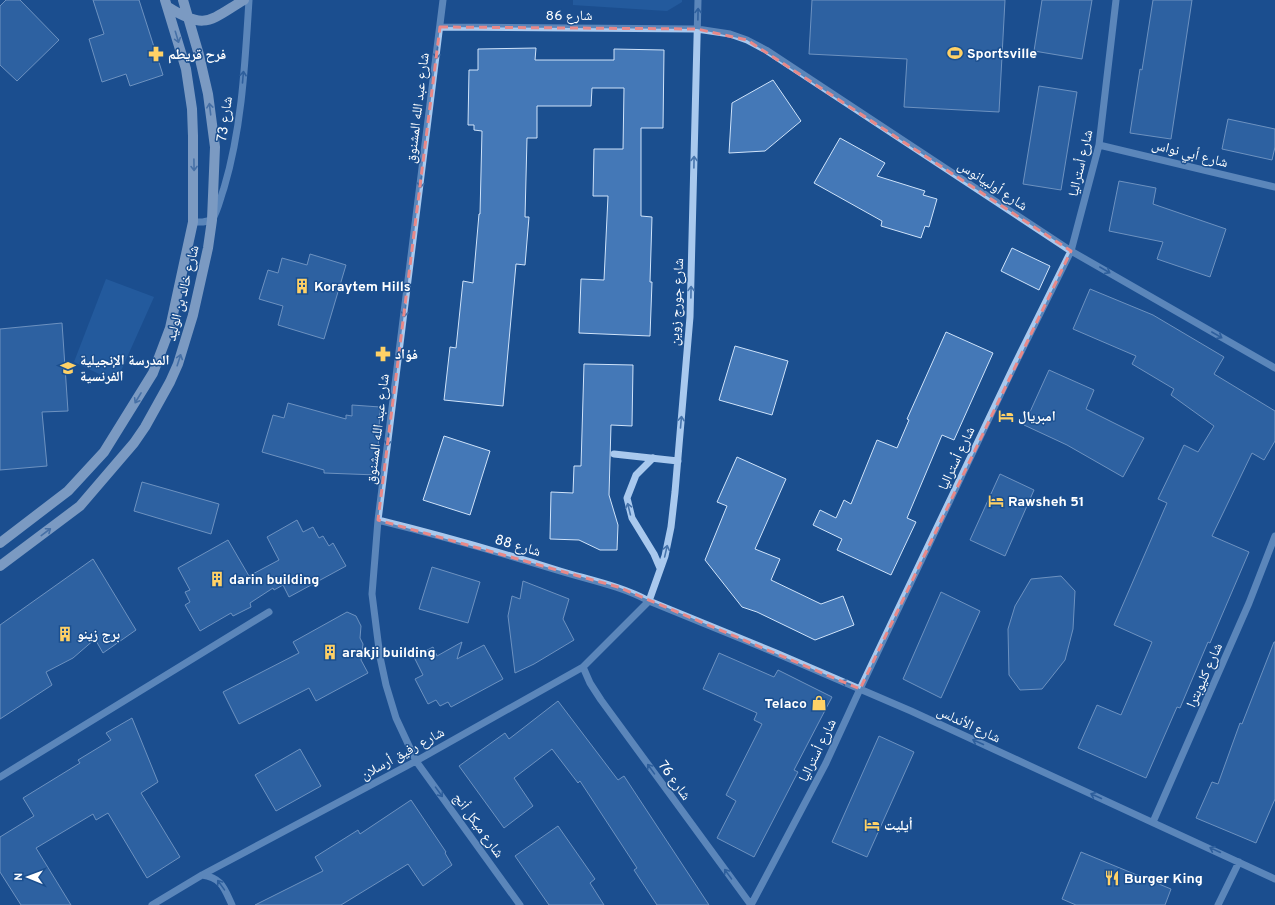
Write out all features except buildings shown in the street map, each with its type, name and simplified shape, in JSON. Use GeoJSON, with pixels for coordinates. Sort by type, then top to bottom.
{"type":"FeatureCollection","features":[{"type":"Feature","properties":{"kind":"main road","name":"شارع خالد بن الوليد"},"geometry":{"type":"LineString","coordinates":[[0,566],[80,506],[134,444],[170,382],[178,364],[193,315],[205,267],[212,220],[215,147],[208,94],[199,55],[183,0]]}},
{"type":"Feature","properties":{"kind":"main road"},"geometry":{"type":"LineString","coordinates":[[166,4],[189,19],[202,21],[212,19],[244,0]]}},
{"type":"Feature","properties":{"kind":"main road","name":"شارع خالد بن الوليد"},"geometry":{"type":"LineString","coordinates":[[0,543],[68,491],[104,452],[153,372],[170,328],[193,222],[192,109],[186,69],[166,4]]}},
{"type":"Feature","properties":{"kind":"street","name":"شارع 73"},"geometry":{"type":"LineString","coordinates":[[212,220],[226,180],[234,145],[240,107],[249,0]]}},
{"type":"Feature","properties":{"kind":"street","name":"شارع عبد الله المشنوق"},"geometry":{"type":"LineString","coordinates":[[416,761],[396,718],[386,685],[380,657],[372,594],[378,520],[443,0]]}},
{"type":"Feature","properties":{"kind":"street","name":"شارع جورج زوين"},"geometry":{"type":"LineString","coordinates":[[649,601],[665,556],[671,527],[690,317],[698,0]]}},
{"type":"Feature","properties":{"kind":"street","name":"شارع أستراليا"},"geometry":{"type":"LineString","coordinates":[[751,905],[826,763],[1013,368],[1071,251],[1099,145],[1116,0]]}},
{"type":"Feature","properties":{"kind":"street","name":"شارع 86"},"geometry":{"type":"LineString","coordinates":[[440,27],[624,27],[697,29]]}},
{"type":"Feature","properties":{"kind":"street","name":"شارع أولبيانوس"},"geometry":{"type":"LineString","coordinates":[[697,29],[730,34],[747,40],[766,50],[1071,251],[1275,368]]}},
{"type":"Feature","properties":{"kind":"street","name":"شارع أبي نواس"},"geometry":{"type":"LineString","coordinates":[[1099,145],[1275,187]]}},
{"type":"Feature","properties":{"kind":"street"},"geometry":{"type":"LineString","coordinates":[[193,222],[212,220]]}},
{"type":"Feature","properties":{"kind":"street"},"geometry":{"type":"LineString","coordinates":[[614,454],[678,460]]}},
{"type":"Feature","properties":{"kind":"street"},"geometry":{"type":"LineString","coordinates":[[653,458],[636,475],[627,498],[632,518],[654,554],[660,568]]}},
{"type":"Feature","properties":{"kind":"street","name":"شارع 88"},"geometry":{"type":"LineString","coordinates":[[378,520],[600,582],[632,592],[649,601]]}},
{"type":"Feature","properties":{"kind":"street","name":"شارع كليوبترا"},"geometry":{"type":"LineString","coordinates":[[1153,822],[1243,617],[1275,536]]}},
{"type":"Feature","properties":{"kind":"street","name":"شارع الأندلس"},"geometry":{"type":"LineString","coordinates":[[649,601],[860,689],[1275,879]]}},
{"type":"Feature","properties":{"kind":"street","name":"شارع رفيق أرسلان"},"geometry":{"type":"LineString","coordinates":[[152,905],[202,875],[416,761],[583,667],[649,601]]}},
{"type":"Feature","properties":{"kind":"street"},"geometry":{"type":"LineString","coordinates":[[0,777],[269,612]]}},
{"type":"Feature","properties":{"kind":"street","name":"شارع 76"},"geometry":{"type":"LineString","coordinates":[[583,667],[590,683],[601,700],[751,905]]}},
{"type":"Feature","properties":{"kind":"street","name":"شارع ميكل أنج"},"geometry":{"type":"LineString","coordinates":[[416,761],[520,905]]}},
{"type":"Feature","properties":{"kind":"street"},"geometry":{"type":"LineString","coordinates":[[1218,905],[1240,862]]}},
{"type":"Feature","properties":{"kind":"street"},"geometry":{"type":"LineString","coordinates":[[202,875],[212,877],[219,882],[232,905]]}},
{"type":"Feature","properties":{"kind":"highlighted area"},"geometry":{"type":"Polygon","coordinates":[[[440,27],[697,29],[747,40],[1071,251],[860,689],[618,587],[378,520],[440,27]]]}},
{"type":"Feature","properties":{"kind":"shaded area"},"geometry":{"type":"Polygon","coordinates":[[[573,0],[682,0],[682,2],[667,11],[573,5],[573,0]]]}},
{"type":"Feature","properties":{"kind":"shaded area"},"geometry":{"type":"Polygon","coordinates":[[[106,279],[154,297],[116,382],[74,362],[106,279]]]}},
{"type":"Feature","properties":{"kind":"place","name":"Sportsville"},"geometry":{"type":"Point","coordinates":[955,53]}},
{"type":"Feature","properties":{"kind":"place","name":"فرح قريطم"},"geometry":{"type":"Point","coordinates":[156,54]}},
{"type":"Feature","properties":{"kind":"place","name":"Koraytem Hills"},"geometry":{"type":"Point","coordinates":[302,286]}},
{"type":"Feature","properties":{"kind":"place","name":"فؤاد"},"geometry":{"type":"Point","coordinates":[383,354]}},
{"type":"Feature","properties":{"kind":"place","name":"المدرسة الإنجيلية الفرنسية"},"geometry":{"type":"Point","coordinates":[68,368]}},
{"type":"Feature","properties":{"kind":"place","name":"امبريال"},"geometry":{"type":"Point","coordinates":[1006,416]}},
{"type":"Feature","properties":{"kind":"place","name":"Rawsheh 51"},"geometry":{"type":"Point","coordinates":[996,501]}},
{"type":"Feature","properties":{"kind":"place","name":"darin building"},"geometry":{"type":"Point","coordinates":[217,579]}},
{"type":"Feature","properties":{"kind":"place","name":"برج زينو"},"geometry":{"type":"Point","coordinates":[65,634]}},
{"type":"Feature","properties":{"kind":"place","name":"arakji building"},"geometry":{"type":"Point","coordinates":[330,652]}},
{"type":"Feature","properties":{"kind":"place","name":"Telaco"},"geometry":{"type":"Point","coordinates":[819,703]}},
{"type":"Feature","properties":{"kind":"place","name":"أيليت"},"geometry":{"type":"Point","coordinates":[872,825]}},
{"type":"Feature","properties":{"kind":"place","name":"Burger King"},"geometry":{"type":"Point","coordinates":[1112,878]}}]}
